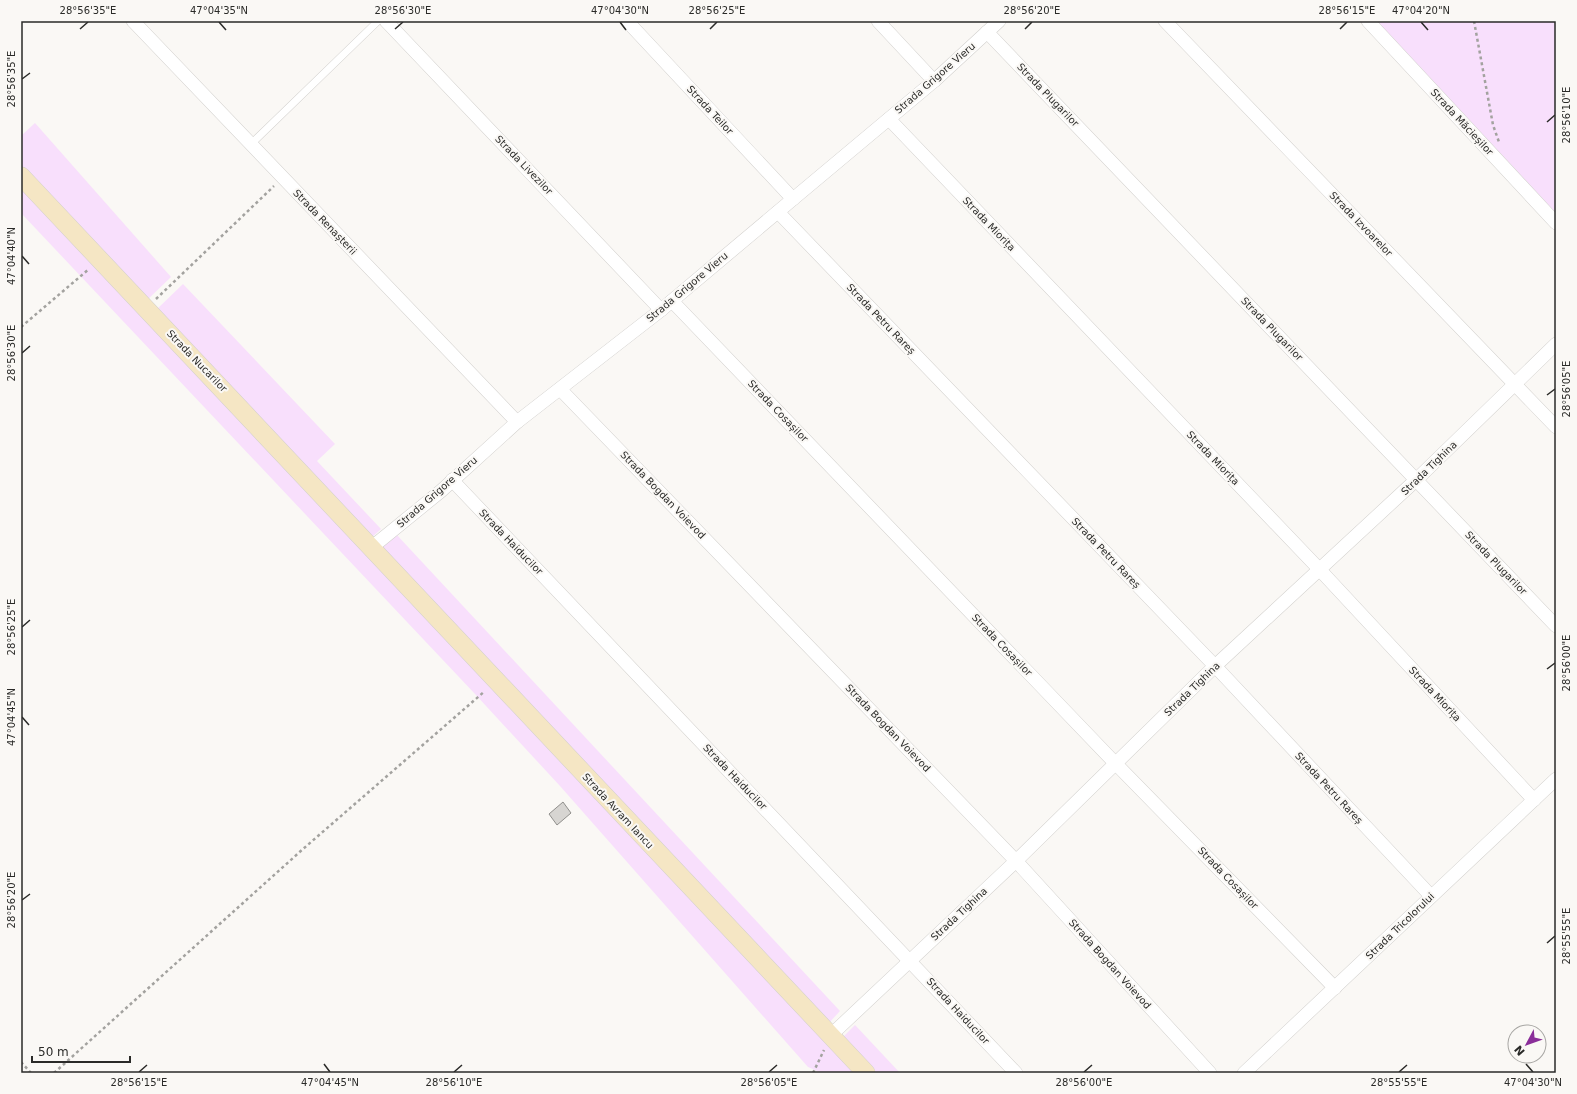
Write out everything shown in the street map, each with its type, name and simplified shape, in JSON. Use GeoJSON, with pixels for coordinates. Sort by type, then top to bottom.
{"type":"FeatureCollection","features":[{"type":"Feature","properties":{"kind":"street","name":"Strada Renașterii"},"geometry":{"type":"LineString","coordinates":[[133,21],[517,422]]}},
{"type":"Feature","properties":{"kind":"street","name":"Strada Livezilor"},"geometry":{"type":"LineString","coordinates":[[386,21],[661,310]]}},
{"type":"Feature","properties":{"kind":"street","name":"Strada Teilor"},"geometry":{"type":"LineString","coordinates":[[627,21],[793,199]]}},
{"type":"Feature","properties":{"kind":"street"},"geometry":{"type":"LineString","coordinates":[[878,21],[934,81]]}},
{"type":"Feature","properties":{"kind":"street","name":"Strada Grigore Vieru"},"geometry":{"type":"LineString","coordinates":[[371,548],[452,480],[517,422],[661,310],[889,119],[934,81],[999,21]]}},
{"type":"Feature","properties":{"kind":"street","name":"Strada Izvoarelor"},"geometry":{"type":"LineString","coordinates":[[1165,21],[1556,427]]}},
{"type":"Feature","properties":{"kind":"street","name":"Strada Măcieșilor"},"geometry":{"type":"LineString","coordinates":[[1368,21],[1556,223]]}},
{"type":"Feature","properties":{"kind":"street","name":"Strada Plugarilor"},"geometry":{"type":"LineString","coordinates":[[987,32],[1556,626]]}},
{"type":"Feature","properties":{"kind":"street","name":"Strada Miorița"},"geometry":{"type":"LineString","coordinates":[[889,119],[1320,570],[1534,800]]}},
{"type":"Feature","properties":{"kind":"street","name":"Strada Nucarilor"},"geometry":{"type":"LineString","coordinates":[[21,176],[371,548]]}},
{"type":"Feature","properties":{"kind":"street","name":"Strada Petru Rareș"},"geometry":{"type":"LineString","coordinates":[[778,212],[1216,666],[1431,896]]}},
{"type":"Feature","properties":{"kind":"street","name":"Strada Cosașilor"},"geometry":{"type":"LineString","coordinates":[[672,300],[1116,764],[1335,988]]}},
{"type":"Feature","properties":{"kind":"street","name":"Strada Tighina"},"geometry":{"type":"LineString","coordinates":[[830,1036],[909,960],[1016,861],[1216,666],[1416,480],[1556,344]]}},
{"type":"Feature","properties":{"kind":"street","name":"Strada Bogdan Voievod"},"geometry":{"type":"LineString","coordinates":[[560,389],[1016,861],[1210,1073]]}},
{"type":"Feature","properties":{"kind":"street","name":"Strada Haiducilor"},"geometry":{"type":"LineString","coordinates":[[452,480],[1016,1073]]}},
{"type":"Feature","properties":{"kind":"street","name":"Strada Avram Iancu"},"geometry":{"type":"LineString","coordinates":[[371,548],[866,1073]]}},
{"type":"Feature","properties":{"kind":"street","name":"Strada Tricolorului"},"geometry":{"type":"LineString","coordinates":[[1244,1073],[1556,779]]}},
{"type":"Feature","properties":{"kind":"lane"},"geometry":{"type":"LineString","coordinates":[[251,144],[378,21]]}},
{"type":"Feature","properties":{"kind":"path"},"geometry":{"type":"LineString","coordinates":[[1474,21],[1493,125],[1500,148]]}},
{"type":"Feature","properties":{"kind":"path"},"geometry":{"type":"LineString","coordinates":[[146,308],[283,177]]}},
{"type":"Feature","properties":{"kind":"path"},"geometry":{"type":"LineString","coordinates":[[21,326],[100,260]]}},
{"type":"Feature","properties":{"kind":"path"},"geometry":{"type":"LineString","coordinates":[[54,1073],[303,849],[496,681]]}},
{"type":"Feature","properties":{"kind":"path"},"geometry":{"type":"LineString","coordinates":[[813,1073],[830,1036]]}},
{"type":"Feature","properties":{"kind":"path"},"geometry":{"type":"LineString","coordinates":[[21,1062],[31,1073]]}},
{"type":"Feature","properties":{"kind":"shaded area"},"geometry":{"type":"Polygon","coordinates":[[[1377,21],[1556,21],[1556,213],[1377,21]]]}},
{"type":"Feature","properties":{"kind":"shaded area"},"geometry":{"type":"Polygon","coordinates":[[[35,123],[171,277],[145,302],[21,169],[21,136],[35,123]]]}},
{"type":"Feature","properties":{"kind":"shaded area"},"geometry":{"type":"Polygon","coordinates":[[[21,186],[857,1073],[822,1073],[808,1067],[560,786],[21,213],[21,186]]]}},
{"type":"Feature","properties":{"kind":"shaded area"},"geometry":{"type":"Polygon","coordinates":[[[183,284],[335,444],[317,461],[381,529],[371,538],[155,311],[183,284]]]}},
{"type":"Feature","properties":{"kind":"shaded area"},"geometry":{"type":"Polygon","coordinates":[[[396,534],[840,1011],[828,1024],[380,547],[396,534]]]}},
{"type":"Feature","properties":{"kind":"shaded area"},"geometry":{"type":"Polygon","coordinates":[[[855,1025],[900,1073],[876,1073],[842,1038],[855,1025]]]}},
{"type":"Feature","properties":{"kind":"building"},"geometry":{"type":"Polygon","coordinates":[[[563,802],[571,813],[557,825],[549,814],[563,802]]]}}]}
